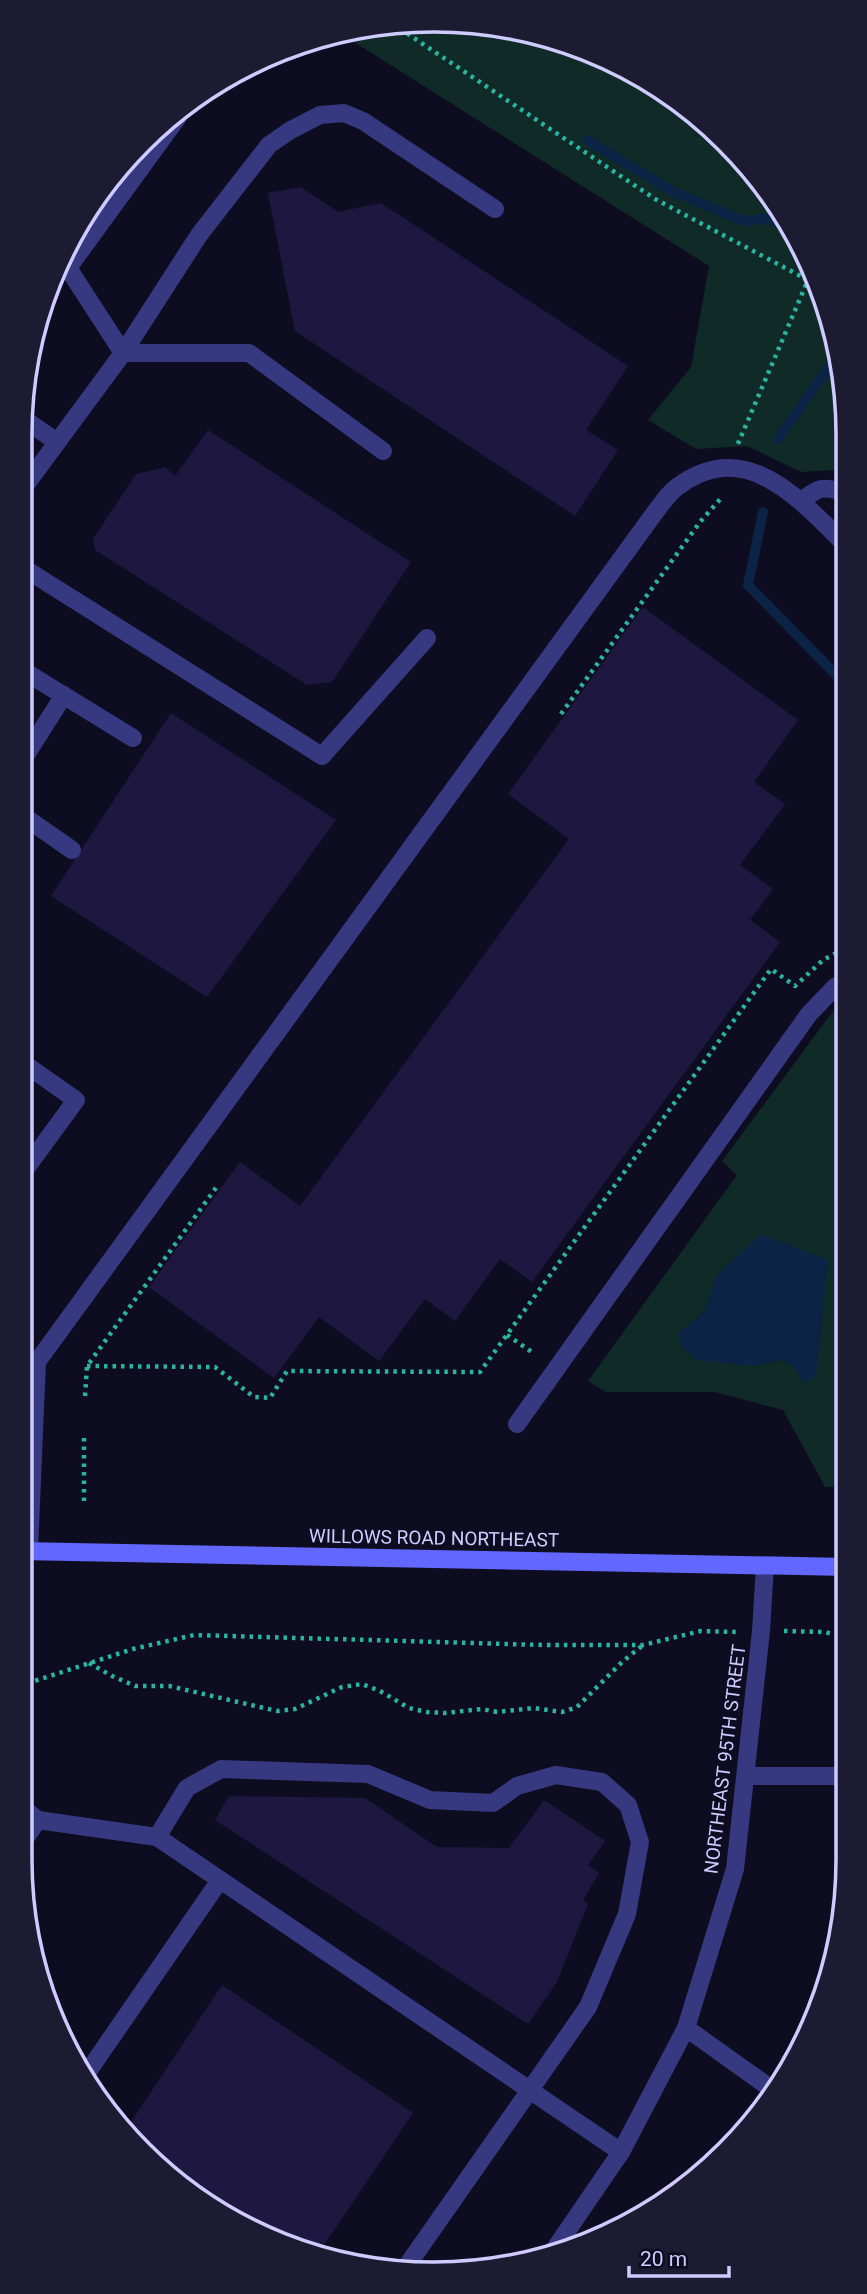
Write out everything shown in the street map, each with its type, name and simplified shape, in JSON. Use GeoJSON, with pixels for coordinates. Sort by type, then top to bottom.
{"type":"FeatureCollection","features":[{"type":"Feature","properties":{"kind":"main road","name":"WILLOWS ROAD NORTHEAST"},"geometry":{"type":"LineString","coordinates":[[32,1551],[836,1567]]}},
{"type":"Feature","properties":{"kind":"street"},"geometry":{"type":"LineString","coordinates":[[32,476],[122,353],[199,235],[269,145],[289,131],[320,115],[344,113],[363,121],[495,209]]}},
{"type":"Feature","properties":{"kind":"street"},"geometry":{"type":"LineString","coordinates":[[71,259],[166,133]]}},
{"type":"Feature","properties":{"kind":"street"},"geometry":{"type":"LineString","coordinates":[[66,270],[122,353]]}},
{"type":"Feature","properties":{"kind":"street"},"geometry":{"type":"LineString","coordinates":[[122,353],[249,353],[383,451]]}},
{"type":"Feature","properties":{"kind":"street"},"geometry":{"type":"LineString","coordinates":[[32,425],[57,442]]}},
{"type":"Feature","properties":{"kind":"street"},"geometry":{"type":"LineString","coordinates":[[32,1435],[37,1362],[656,511],[676,488],[701,472],[729,466],[764,475],[793,493],[836,535]]}},
{"type":"Feature","properties":{"kind":"street"},"geometry":{"type":"LineString","coordinates":[[801,501],[817,488],[836,490]]}},
{"type":"Feature","properties":{"kind":"street"},"geometry":{"type":"LineString","coordinates":[[32,573],[322,756],[427,638]]}},
{"type":"Feature","properties":{"kind":"street"},"geometry":{"type":"LineString","coordinates":[[32,675],[133,738]]}},
{"type":"Feature","properties":{"kind":"street"},"geometry":{"type":"LineString","coordinates":[[32,745],[64,695]]}},
{"type":"Feature","properties":{"kind":"street"},"geometry":{"type":"LineString","coordinates":[[32,822],[72,850]]}},
{"type":"Feature","properties":{"kind":"street"},"geometry":{"type":"LineString","coordinates":[[517,1424],[809,1014],[836,986]]}},
{"type":"Feature","properties":{"kind":"street"},"geometry":{"type":"LineString","coordinates":[[32,1069],[76,1100],[32,1160]]}},
{"type":"Feature","properties":{"kind":"street","name":"NORTHEAST 95TH STREET"},"geometry":{"type":"LineString","coordinates":[[559,2242],[621,2152],[686,2028],[735,1868],[761,1631],[765,1566]]}},
{"type":"Feature","properties":{"kind":"street"},"geometry":{"type":"LineString","coordinates":[[156,1837],[187,1788],[221,1769],[368,1774],[430,1800],[493,1803],[517,1786],[556,1774],[602,1782],[628,1805],[640,1842],[627,1914],[589,2007],[410,2262]]}},
{"type":"Feature","properties":{"kind":"street"},"geometry":{"type":"LineString","coordinates":[[746,1776],[836,1776]]}},
{"type":"Feature","properties":{"kind":"street"},"geometry":{"type":"LineString","coordinates":[[32,1815],[38,1820],[156,1837],[621,2152]]}},
{"type":"Feature","properties":{"kind":"street"},"geometry":{"type":"LineString","coordinates":[[32,1829],[38,1820]]}},
{"type":"Feature","properties":{"kind":"street"},"geometry":{"type":"LineString","coordinates":[[90,2069],[220,1880]]}},
{"type":"Feature","properties":{"kind":"street"},"geometry":{"type":"LineString","coordinates":[[686,2028],[766,2086]]}},
{"type":"Feature","properties":{"kind":"path"},"geometry":{"type":"LineString","coordinates":[[405,32],[655,199],[804,278]]}},
{"type":"Feature","properties":{"kind":"path"},"geometry":{"type":"LineString","coordinates":[[729,466],[806,284]]}},
{"type":"Feature","properties":{"kind":"path"},"geometry":{"type":"LineString","coordinates":[[561,714],[700,522],[727,491]]}},
{"type":"Feature","properties":{"kind":"path"},"geometry":{"type":"LineString","coordinates":[[88,1366],[215,1367],[254,1397],[270,1398],[287,1371],[480,1372],[771,969],[795,986],[823,960],[836,953]]}},
{"type":"Feature","properties":{"kind":"path"},"geometry":{"type":"LineString","coordinates":[[85,1396],[88,1366],[218,1185]]}},
{"type":"Feature","properties":{"kind":"path"},"geometry":{"type":"LineString","coordinates":[[507,1335],[532,1352]]}},
{"type":"Feature","properties":{"kind":"path"},"geometry":{"type":"LineString","coordinates":[[84,1438],[84,1502]]}},
{"type":"Feature","properties":{"kind":"path"},"geometry":{"type":"LineString","coordinates":[[32,1682],[88,1663],[194,1635],[543,1645],[643,1645],[701,1631],[726,1632]]}},
{"type":"Feature","properties":{"kind":"path"},"geometry":{"type":"LineString","coordinates":[[802,1631],[836,1635]]}},
{"type":"Feature","properties":{"kind":"path"},"geometry":{"type":"LineString","coordinates":[[88,1663],[135,1685],[169,1686],[277,1711],[295,1709],[342,1687],[362,1684],[380,1691],[408,1708],[427,1712],[482,1709],[497,1712],[534,1708],[562,1712],[577,1707],[643,1645]]}},
{"type":"Feature","properties":{"kind":"green space"},"geometry":{"type":"Polygon","coordinates":[[[407,32],[460,32],[538,45],[587,62],[635,85],[699,131],[736,168],[768,210],[805,280],[828,355],[835,407],[836,470],[801,472],[747,446],[696,449],[648,420],[691,367],[709,266],[351,40],[407,32]]]}},
{"type":"Feature","properties":{"kind":"green space"},"geometry":{"type":"Polygon","coordinates":[[[836,1007],[836,1487],[825,1487],[783,1410],[715,1392],[606,1392],[588,1381],[737,1175],[722,1161],[836,1007]],[[761,1234],[740,1255],[705,1311],[678,1334],[754,1366],[782,1360],[795,1367],[804,1384],[761,1234]]]}},
{"type":"Feature","properties":{"kind":"water"},"geometry":{"type":"Polygon","coordinates":[[[761,1234],[828,1260],[816,1376],[804,1384],[795,1367],[782,1360],[754,1366],[697,1360],[683,1348],[678,1334],[705,1311],[716,1276],[761,1234]]]}},
{"type":"Feature","properties":{"kind":"building"},"geometry":{"type":"Polygon","coordinates":[[[301,187],[338,212],[381,203],[628,366],[586,430],[618,450],[575,516],[295,331],[268,193],[301,187]]]}},
{"type":"Feature","properties":{"kind":"building"},"geometry":{"type":"Polygon","coordinates":[[[208,430],[411,562],[332,682],[307,685],[95,550],[93,539],[136,474],[165,467],[175,476],[208,430]]]}},
{"type":"Feature","properties":{"kind":"building"},"geometry":{"type":"Polygon","coordinates":[[[643,607],[798,720],[754,782],[785,804],[740,865],[773,889],[750,920],[780,942],[532,1282],[500,1259],[455,1321],[425,1299],[379,1361],[319,1317],[274,1378],[149,1287],[240,1162],[300,1206],[569,839],[508,794],[643,607]]]}},
{"type":"Feature","properties":{"kind":"building"},"geometry":{"type":"Polygon","coordinates":[[[171,713],[336,820],[207,997],[51,896],[171,713]]]}},
{"type":"Feature","properties":{"kind":"building"},"geometry":{"type":"Polygon","coordinates":[[[229,1796],[365,1798],[437,1847],[509,1848],[544,1800],[605,1841],[588,1865],[599,1873],[583,1900],[588,1904],[557,1982],[528,2024],[215,1820],[229,1796]]]}},
{"type":"Feature","properties":{"kind":"building"},"geometry":{"type":"Polygon","coordinates":[[[222,1985],[413,2113],[323,2247],[280,2232],[232,2209],[168,2163],[130,2124],[222,1985]]]}},
{"type":"Feature","properties":{"kind":"waterway"},"geometry":{"type":"LineString","coordinates":[[587,140],[674,192],[744,221],[769,218],[775,222]]}},
{"type":"Feature","properties":{"kind":"waterway"},"geometry":{"type":"LineString","coordinates":[[778,439],[830,366]]}},
{"type":"Feature","properties":{"kind":"waterway"},"geometry":{"type":"LineString","coordinates":[[763,512],[748,585],[836,675]]}}]}
